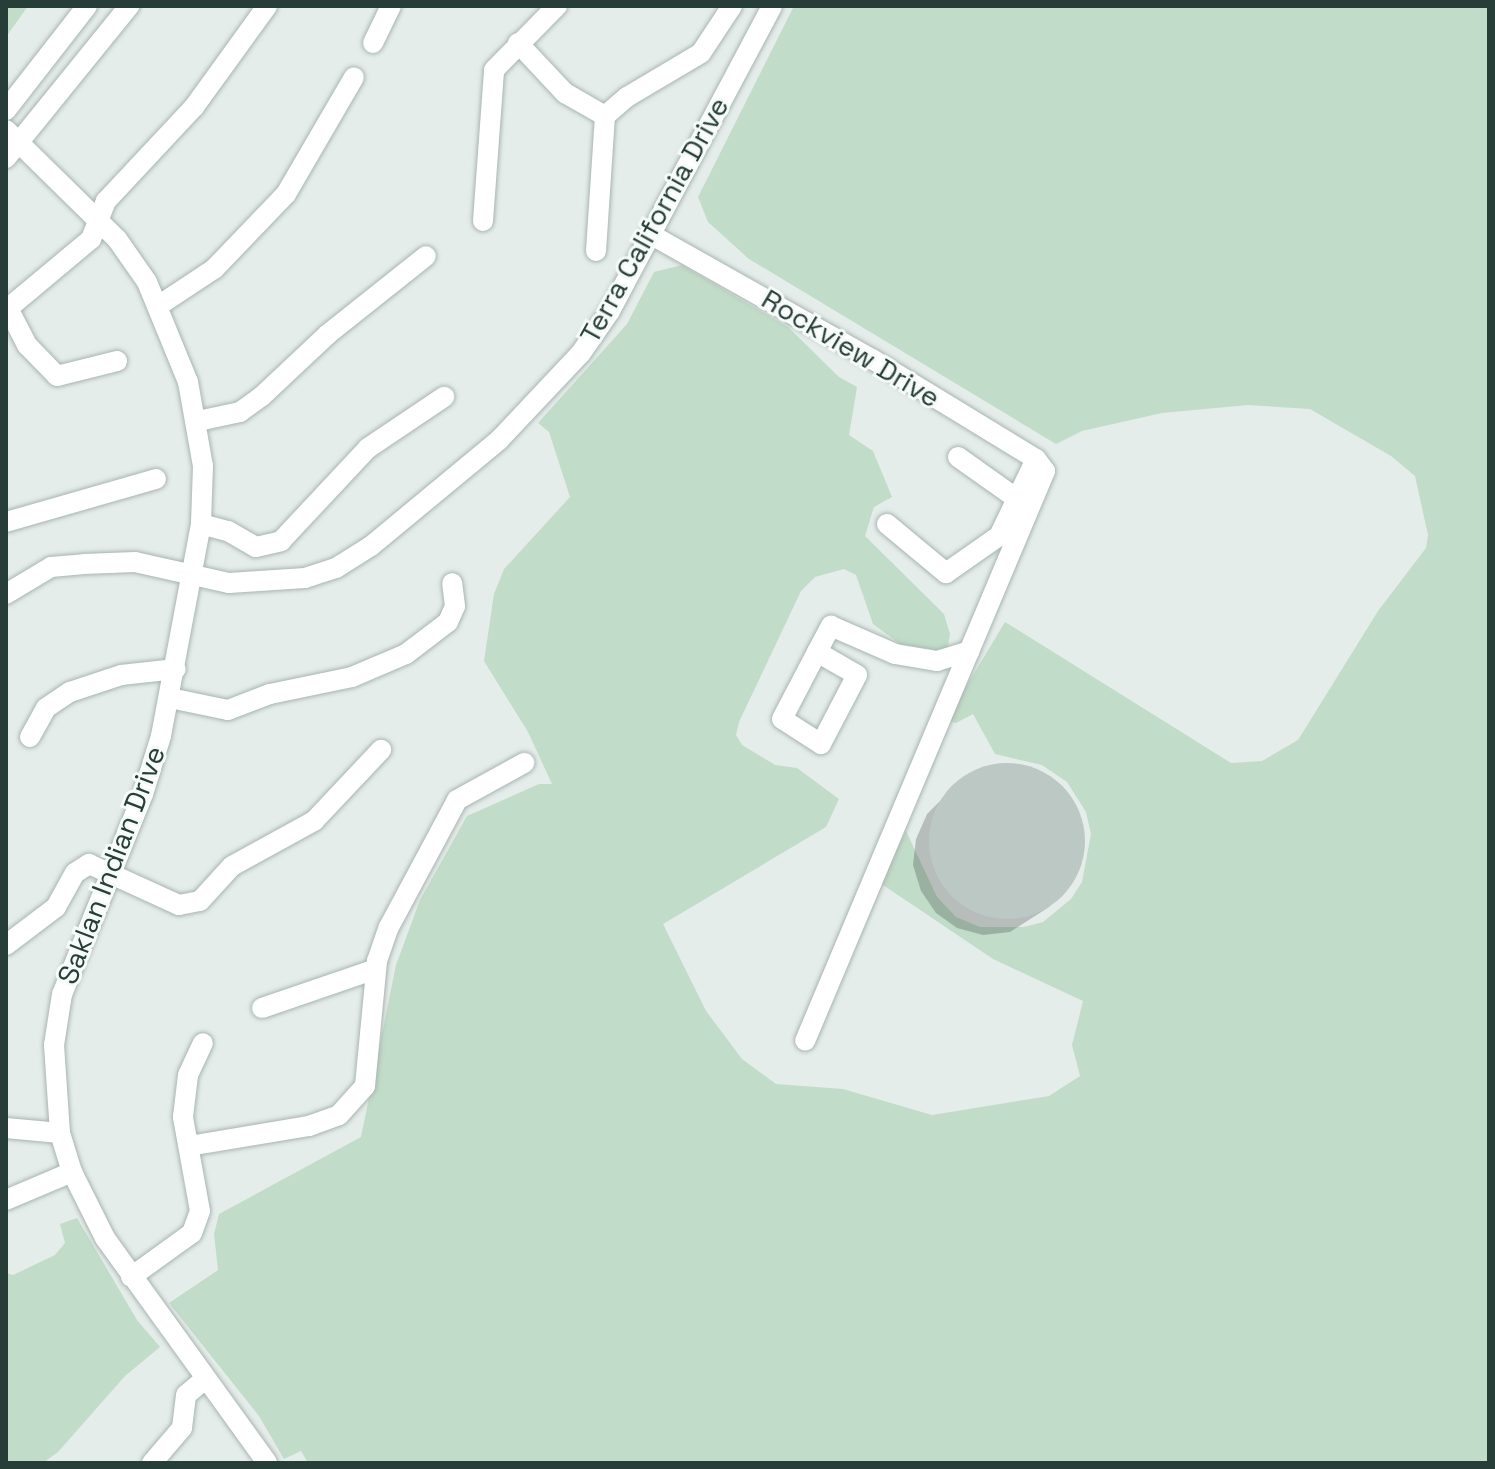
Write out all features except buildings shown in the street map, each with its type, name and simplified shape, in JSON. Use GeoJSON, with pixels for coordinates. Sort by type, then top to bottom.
{"type":"FeatureCollection","features":[{"type":"Feature","properties":{"kind":"street"},"geometry":{"type":"LineString","coordinates":[[6,110],[87,6]]}},
{"type":"Feature","properties":{"kind":"street"},"geometry":{"type":"LineString","coordinates":[[11,144],[129,6]]}},
{"type":"Feature","properties":{"kind":"street"},"geometry":{"type":"LineString","coordinates":[[117,361],[57,376],[27,345],[7,309],[91,239],[106,201],[194,107],[267,6]]}},
{"type":"Feature","properties":{"kind":"street"},"geometry":{"type":"LineString","coordinates":[[373,43],[391,6]]}},
{"type":"Feature","properties":{"kind":"street"},"geometry":{"type":"LineString","coordinates":[[483,221],[494,70],[557,6]]}},
{"type":"Feature","properties":{"kind":"street"},"geometry":{"type":"LineString","coordinates":[[596,251],[605,116],[627,97],[701,53],[732,6]]}},
{"type":"Feature","properties":{"kind":"street","name":"Terra California Drive"},"geometry":{"type":"LineString","coordinates":[[6,594],[51,567],[84,564],[135,562],[229,583],[305,578],[336,568],[371,546],[499,440],[561,375],[610,311],[772,6]]}},
{"type":"Feature","properties":{"kind":"street"},"geometry":{"type":"LineString","coordinates":[[518,43],[565,93],[605,116]]}},
{"type":"Feature","properties":{"kind":"street"},"geometry":{"type":"LineString","coordinates":[[158,306],[223,261],[286,194],[354,77]]}},
{"type":"Feature","properties":{"kind":"street","name":"Saklan Indian Drive"},"geometry":{"type":"LineString","coordinates":[[11,144],[99,220],[133,262],[158,306],[198,421],[201,524],[176,669],[143,794],[66,975],[57,1015],[54,1081],[60,1133],[72,1172],[131,1277],[267,1463]]}},
{"type":"Feature","properties":{"kind":"street","name":"Rockview Drive"},"geometry":{"type":"LineString","coordinates":[[650,234],[694,255],[1041,465]]}},
{"type":"Feature","properties":{"kind":"street"},"geometry":{"type":"LineString","coordinates":[[198,421],[240,412],[261,397],[328,334],[426,256]]}},
{"type":"Feature","properties":{"kind":"street"},"geometry":{"type":"LineString","coordinates":[[201,524],[228,531],[264,549],[281,541],[368,448],[444,397]]}},
{"type":"Feature","properties":{"kind":"street"},"geometry":{"type":"LineString","coordinates":[[958,457],[1017,499]]}},
{"type":"Feature","properties":{"kind":"street"},"geometry":{"type":"LineString","coordinates":[[887,524],[946,573],[999,536],[1017,499],[1041,465]]}},
{"type":"Feature","properties":{"kind":"street"},"geometry":{"type":"LineString","coordinates":[[805,1041],[970,651],[1041,465]]}},
{"type":"Feature","properties":{"kind":"street"},"geometry":{"type":"LineString","coordinates":[[6,522],[156,479]]}},
{"type":"Feature","properties":{"kind":"street"},"geometry":{"type":"LineString","coordinates":[[170,698],[228,710],[270,694],[352,677],[406,654],[448,622],[455,606],[452,583]]}},
{"type":"Feature","properties":{"kind":"street"},"geometry":{"type":"LineString","coordinates":[[817,652],[831,626],[895,654],[937,661],[970,651]]}},
{"type":"Feature","properties":{"kind":"street"},"geometry":{"type":"LineString","coordinates":[[30,737],[46,708],[70,692],[121,675],[176,669]]}},
{"type":"Feature","properties":{"kind":"street"},"geometry":{"type":"LineString","coordinates":[[6,945],[56,907],[82,866],[89,864],[179,905],[200,901],[232,866],[314,821],[381,750]]}},
{"type":"Feature","properties":{"kind":"street"},"geometry":{"type":"LineString","coordinates":[[189,1146],[309,1126],[339,1115],[365,1086],[376,969],[389,927],[457,800],[524,763]]}},
{"type":"Feature","properties":{"kind":"street"},"geometry":{"type":"LineString","coordinates":[[262,1008],[376,969]]}},
{"type":"Feature","properties":{"kind":"street"},"geometry":{"type":"LineString","coordinates":[[131,1277],[192,1233],[200,1211],[184,1091],[203,1043]]}},
{"type":"Feature","properties":{"kind":"street"},"geometry":{"type":"LineString","coordinates":[[6,1128],[60,1133]]}},
{"type":"Feature","properties":{"kind":"street"},"geometry":{"type":"LineString","coordinates":[[6,1200],[72,1172]]}},
{"type":"Feature","properties":{"kind":"street"},"geometry":{"type":"LineString","coordinates":[[152,1463],[182,1428],[186,1395],[205,1379]]}},
{"type":"Feature","properties":{"kind":"green space"},"geometry":{"type":"Polygon","coordinates":[[[6,6],[28,6],[6,37],[6,6]]]}},
{"type":"Feature","properties":{"kind":"green space"},"geometry":{"type":"Polygon","coordinates":[[[794,6],[1489,6],[1489,1463],[308,1463],[301,1451],[284,1459],[259,1416],[169,1303],[218,1270],[214,1234],[219,1214],[361,1137],[396,965],[420,900],[467,816],[539,784],[552,784],[528,732],[484,661],[494,594],[504,569],[570,497],[549,432],[538,423],[627,324],[654,272],[682,265],[788,327],[839,377],[857,387],[849,435],[873,451],[892,497],[874,507],[865,536],[944,614],[950,634],[947,652],[900,644],[873,624],[856,575],[844,569],[815,577],[801,591],[739,722],[736,735],[742,745],[775,765],[797,768],[839,799],[826,827],[663,924],[706,1011],[742,1059],[776,1084],[843,1089],[932,1115],[1049,1096],[1080,1076],[1072,1045],[1083,1001],[993,959],[880,883],[906,831],[937,897],[956,917],[980,927],[1024,927],[1043,922],[1071,899],[1082,882],[1091,834],[1086,812],[1067,782],[1042,765],[995,754],[973,714],[956,723],[946,720],[1005,622],[1231,763],[1262,761],[1298,740],[1378,611],[1426,548],[1428,535],[1415,476],[1391,456],[1310,409],[1248,405],[1162,413],[1082,431],[1056,444],[749,259],[708,222],[698,197],[794,6]]]}},
{"type":"Feature","properties":{"kind":"green space"},"geometry":{"type":"Polygon","coordinates":[[[77,1218],[137,1320],[160,1347],[125,1376],[58,1452],[43,1463],[6,1463],[6,1273],[13,1275],[55,1255],[65,1243],[60,1224],[77,1218]]]}}]}
